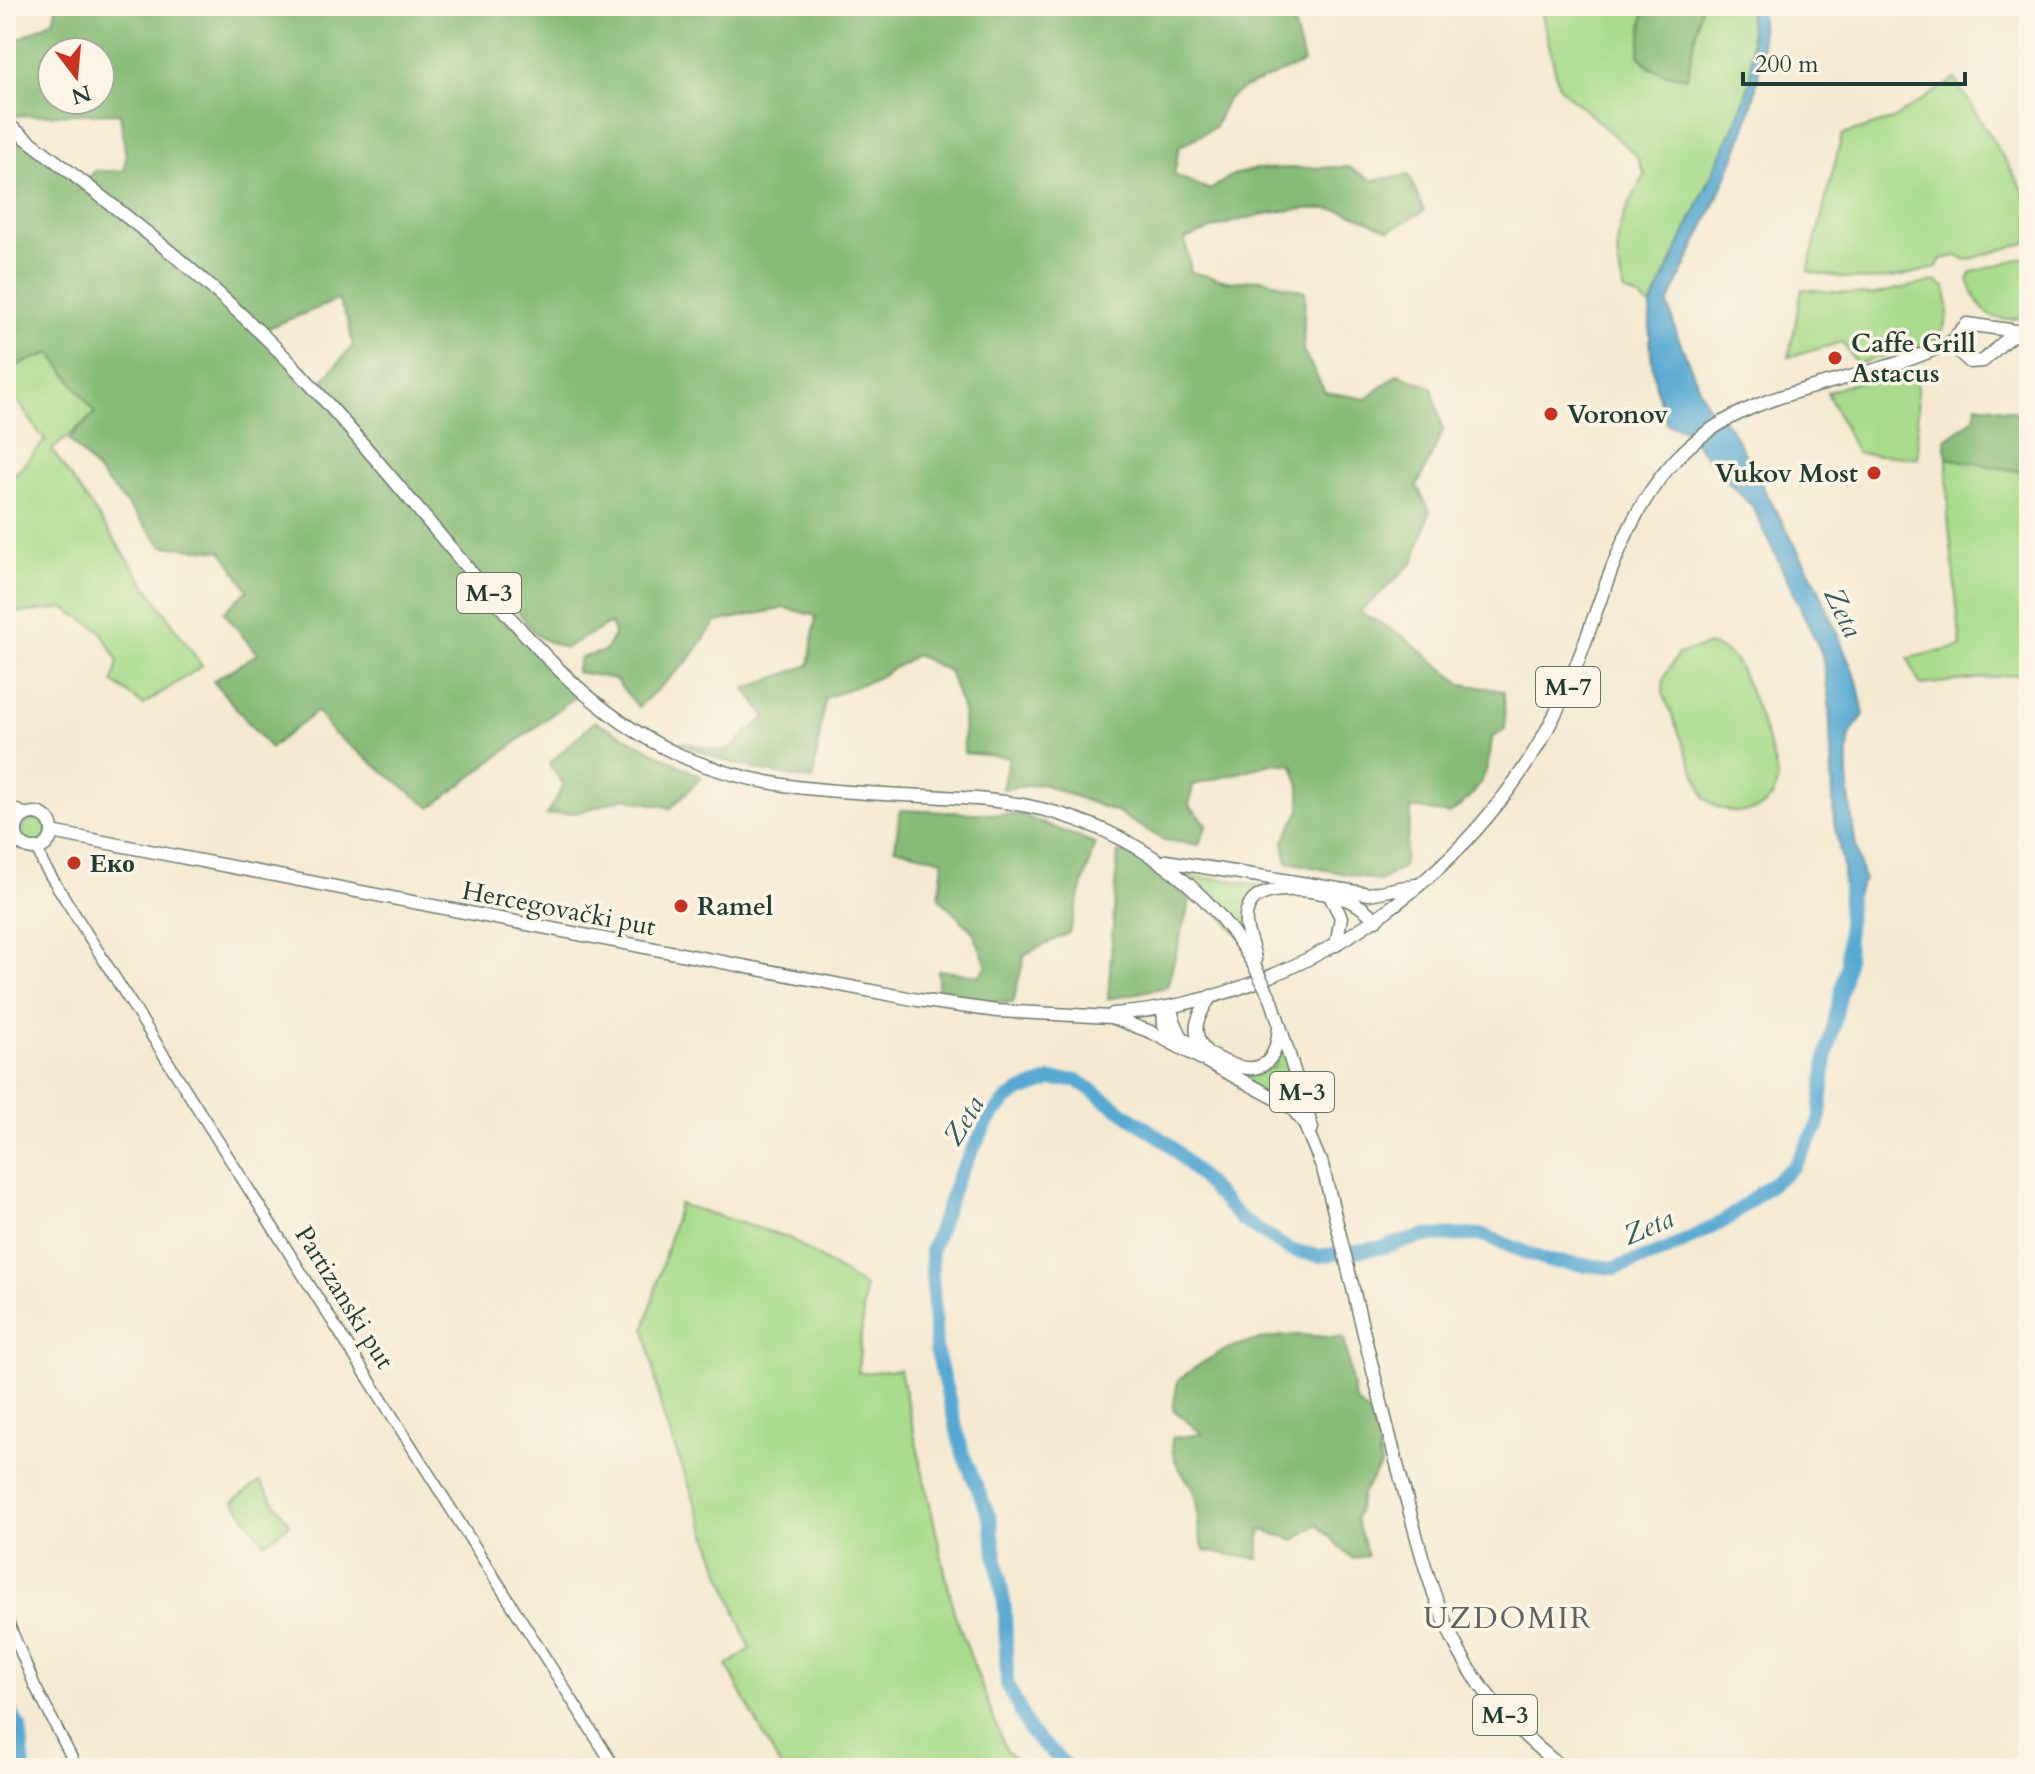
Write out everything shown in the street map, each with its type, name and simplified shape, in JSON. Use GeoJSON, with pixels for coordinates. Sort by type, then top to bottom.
{"type":"FeatureCollection","features":[{"type":"Feature","properties":{"kind":"main road","name":"M-3"},"geometry":{"type":"LineString","coordinates":[[6,123],[181,259],[259,331],[344,422],[545,658],[591,701],[630,728],[685,758],[742,778],[809,789],[973,799],[1027,806],[1096,827],[1159,859],[1211,904],[1255,967],[1280,1019],[1322,1166],[1411,1515],[1443,1616],[1467,1664],[1491,1699],[1526,1737],[1563,1768]]}},
{"type":"Feature","properties":{"kind":"main road","name":"M-7"},"geometry":{"type":"LineString","coordinates":[[1926,356],[1956,339],[1959,329],[1967,324],[1981,324],[1990,329],[2023,330]]}},
{"type":"Feature","properties":{"kind":"main road"},"geometry":{"type":"LineString","coordinates":[[1990,329],[1994,347]]}},
{"type":"Feature","properties":{"kind":"main road","name":"M-7"},"geometry":{"type":"LineString","coordinates":[[1166,1008],[1243,986],[1336,945],[1376,920],[1419,884],[1497,803],[1545,735],[1579,661],[1627,531],[1646,496],[1698,439],[1739,413],[1782,396],[1926,356],[1960,355],[1970,362],[1978,362],[1988,358],[1994,347],[2023,330]]}},
{"type":"Feature","properties":{"kind":"main road"},"geometry":{"type":"LineString","coordinates":[[1956,339],[1960,355]]}},
{"type":"Feature","properties":{"kind":"main road"},"geometry":{"type":"LineString","coordinates":[[6,806],[26,815],[45,818],[52,832],[48,843],[38,849],[22,845],[17,827],[6,816]]}},
{"type":"Feature","properties":{"kind":"main road"},"geometry":{"type":"LineString","coordinates":[[17,827],[26,815]]}},
{"type":"Feature","properties":{"kind":"main road","name":"Hercegovački put"},"geometry":{"type":"LineString","coordinates":[[52,832],[893,996],[976,1009],[1101,1015]]}},
{"type":"Feature","properties":{"kind":"main road"},"geometry":{"type":"LineString","coordinates":[[1159,859],[1369,894],[1419,884]]}},
{"type":"Feature","properties":{"kind":"main road"},"geometry":{"type":"LineString","coordinates":[[1255,967],[1246,918],[1255,898],[1274,889],[1353,902],[1376,920]]}},
{"type":"Feature","properties":{"kind":"main road"},"geometry":{"type":"LineString","coordinates":[[1369,894],[1375,905],[1376,920]]}},
{"type":"Feature","properties":{"kind":"main road"},"geometry":{"type":"LineString","coordinates":[[1330,896],[1341,917],[1336,945]]}},
{"type":"Feature","properties":{"kind":"main road"},"geometry":{"type":"LineString","coordinates":[[1206,1052],[1197,1039],[1195,1027],[1200,1012],[1211,996]]}},
{"type":"Feature","properties":{"kind":"main road"},"geometry":{"type":"LineString","coordinates":[[1101,1015],[1166,1008]]}},
{"type":"Feature","properties":{"kind":"main road"},"geometry":{"type":"LineString","coordinates":[[1166,1008],[1165,1028],[1179,1046]]}},
{"type":"Feature","properties":{"kind":"main road"},"geometry":{"type":"LineString","coordinates":[[1166,1008],[1184,1038],[1239,1068],[1261,1066],[1276,1051],[1280,1019]]}},
{"type":"Feature","properties":{"kind":"main road"},"geometry":{"type":"LineString","coordinates":[[1101,1015],[1139,1027],[1179,1046],[1293,1109],[1304,1123],[1322,1166]]}},
{"type":"Feature","properties":{"kind":"street","name":"Partizanski put"},"geometry":{"type":"LineString","coordinates":[[38,849],[43,864],[615,1768]]}},
{"type":"Feature","properties":{"kind":"street"},"geometry":{"type":"LineString","coordinates":[[6,1617],[77,1768]]}},
{"type":"Feature","properties":{"kind":"green space"},"geometry":{"type":"Polygon","coordinates":[[[57,6],[1305,6],[1292,17],[1304,63],[1246,87],[1227,99],[1215,127],[1179,147],[1174,175],[1210,190],[1233,175],[1256,169],[1348,167],[1372,180],[1409,175],[1424,211],[1390,230],[1337,210],[1298,209],[1240,220],[1185,239],[1191,272],[1231,282],[1263,279],[1305,291],[1303,350],[1325,392],[1367,399],[1398,374],[1432,387],[1443,431],[1417,486],[1430,511],[1414,562],[1360,612],[1403,636],[1462,684],[1504,691],[1505,730],[1492,738],[1481,782],[1468,799],[1449,814],[1412,808],[1403,867],[1380,881],[1287,862],[1284,841],[1300,810],[1300,786],[1293,765],[1275,763],[1193,785],[1189,805],[1207,824],[1199,845],[1164,840],[1116,812],[1042,784],[1002,789],[1009,757],[964,753],[963,711],[949,671],[916,655],[877,678],[825,698],[813,780],[778,774],[729,762],[680,742],[726,752],[766,717],[745,689],[809,665],[816,616],[786,608],[716,622],[689,660],[638,707],[615,679],[576,672],[580,658],[605,651],[614,635],[611,623],[565,648],[539,636],[493,583],[472,572],[581,692],[431,808],[332,732],[317,711],[270,748],[213,681],[257,654],[224,612],[248,590],[222,551],[163,546],[69,439],[95,413],[51,353],[6,369],[6,122],[83,183],[95,171],[124,171],[126,158],[120,113],[116,113],[116,36],[36,36],[36,115],[6,116],[6,46],[53,21],[57,6]],[[338,300],[260,331],[314,390],[353,346],[348,321],[338,300]]]}},
{"type":"Feature","properties":{"kind":"green space"},"geometry":{"type":"Polygon","coordinates":[[[1540,6],[1645,6],[1639,54],[1649,68],[1687,77],[1701,6],[1748,6],[1752,53],[1750,81],[1739,116],[1651,306],[1624,290],[1617,256],[1623,218],[1645,175],[1636,155],[1559,87],[1540,6]]]}},
{"type":"Feature","properties":{"kind":"green space"},"geometry":{"type":"Polygon","coordinates":[[[1645,6],[1701,6],[1687,77],[1660,72],[1639,54],[1645,6]]]}},
{"type":"Feature","properties":{"kind":"green space"},"geometry":{"type":"Polygon","coordinates":[[[1955,79],[2029,199],[2029,242],[1967,260],[1957,256],[1941,259],[1936,268],[1885,279],[1844,278],[1808,271],[1842,135],[1891,120],[1955,79]]]}},
{"type":"Feature","properties":{"kind":"green space"},"geometry":{"type":"Polygon","coordinates":[[[2029,256],[2029,316],[1997,318],[1983,309],[1968,280],[1972,272],[2029,256]]]}},
{"type":"Feature","properties":{"kind":"green space"},"geometry":{"type":"Polygon","coordinates":[[[1935,281],[1945,287],[1948,301],[1946,320],[1938,340],[1857,364],[1842,342],[1789,357],[1802,289],[1871,295],[1935,281]]]}},
{"type":"Feature","properties":{"kind":"green space"},"geometry":{"type":"Polygon","coordinates":[[[51,353],[95,413],[52,450],[202,666],[143,705],[113,682],[118,660],[100,630],[64,608],[18,613],[6,595],[6,484],[45,441],[6,384],[6,368],[51,353]]]}},
{"type":"Feature","properties":{"kind":"green space"},"geometry":{"type":"Polygon","coordinates":[[[1888,372],[1917,382],[1918,458],[1857,453],[1827,392],[1888,372]]]}},
{"type":"Feature","properties":{"kind":"green space"},"geometry":{"type":"Polygon","coordinates":[[[1977,404],[2029,414],[2029,473],[1947,458],[1945,440],[1975,418],[1977,404]]]}},
{"type":"Feature","properties":{"kind":"green space"},"geometry":{"type":"Polygon","coordinates":[[[1947,458],[2029,473],[2029,673],[1920,685],[1908,658],[1961,647],[1948,516],[1947,458]]]}},
{"type":"Feature","properties":{"kind":"green space"},"geometry":{"type":"Polygon","coordinates":[[[1707,645],[1728,653],[1739,667],[1773,758],[1777,781],[1774,794],[1758,809],[1747,812],[1725,810],[1705,798],[1663,693],[1664,677],[1678,654],[1707,645]]]}},
{"type":"Feature","properties":{"kind":"green space"},"geometry":{"type":"Polygon","coordinates":[[[595,721],[702,777],[671,808],[625,798],[579,812],[546,815],[564,785],[549,764],[595,721]]]}},
{"type":"Feature","properties":{"kind":"green space"},"geometry":{"type":"Polygon","coordinates":[[[900,810],[1021,815],[1095,843],[1069,933],[1025,954],[1013,1003],[938,998],[938,970],[979,976],[987,965],[973,932],[939,898],[943,860],[895,848],[900,810]]]}},
{"type":"Feature","properties":{"kind":"green space"},"geometry":{"type":"Polygon","coordinates":[[[35,819],[44,823],[48,832],[44,841],[35,845],[26,841],[22,832],[26,823],[35,819]]]}},
{"type":"Feature","properties":{"kind":"green space"},"geometry":{"type":"Polygon","coordinates":[[[1118,852],[1145,858],[1190,901],[1167,987],[1108,999],[1118,852]]]}},
{"type":"Feature","properties":{"kind":"green space"},"geometry":{"type":"Polygon","coordinates":[[[1186,877],[1221,879],[1358,902],[1278,892],[1249,902],[1249,947],[1186,877]]]}},
{"type":"Feature","properties":{"kind":"green space"},"geometry":{"type":"Polygon","coordinates":[[[1283,1048],[1302,1115],[1183,1049],[1249,1076],[1274,1067],[1283,1048]]]}},
{"type":"Feature","properties":{"kind":"green space"},"geometry":{"type":"Polygon","coordinates":[[[679,1204],[787,1237],[865,1287],[858,1373],[900,1370],[954,1612],[1006,1751],[1028,1768],[781,1768],[727,1666],[750,1649],[663,1416],[645,1328],[679,1204]]]}},
{"type":"Feature","properties":{"kind":"green space"},"geometry":{"type":"Polygon","coordinates":[[[1297,1335],[1344,1338],[1355,1400],[1375,1420],[1381,1465],[1362,1494],[1356,1520],[1368,1556],[1352,1559],[1317,1524],[1295,1540],[1261,1530],[1258,1559],[1205,1551],[1194,1492],[1178,1466],[1172,1449],[1172,1438],[1202,1434],[1173,1409],[1178,1380],[1220,1352],[1233,1347],[1262,1339],[1297,1335]]]}},
{"type":"Feature","properties":{"kind":"green space"},"geometry":{"type":"Polygon","coordinates":[[[260,1482],[290,1524],[264,1543],[234,1501],[260,1482]]]}},
{"type":"Feature","properties":{"kind":"water"},"geometry":{"type":"Polygon","coordinates":[[[1748,6],[1759,6],[1762,42],[1758,80],[1748,119],[1718,197],[1668,304],[1677,335],[1706,404],[1730,427],[1818,587],[1857,681],[1864,715],[1850,736],[1848,768],[1853,829],[1864,880],[1849,906],[1844,905],[1843,866],[1834,823],[1829,701],[1822,654],[1753,507],[1721,475],[1686,430],[1667,424],[1658,396],[1651,351],[1651,307],[1739,116],[1750,81],[1752,53],[1748,6]]]}},
{"type":"Feature","properties":{"kind":"waterway","name":"Zeta"},"geometry":{"type":"LineString","coordinates":[[1069,1768],[1030,1732],[1007,1684],[1005,1610],[990,1518],[963,1454],[936,1349],[931,1251],[957,1179],[988,1121],[1007,1099],[1051,1080],[1077,1080],[1169,1144],[1242,1220],[1290,1250],[1319,1256],[1379,1248],[1425,1236],[1483,1235],[1547,1261],[1615,1268],[1665,1251],[1726,1220],[1794,1166],[1819,1125],[1826,1059],[1847,965],[1849,889]]}},
{"type":"Feature","properties":{"kind":"waterway"},"geometry":{"type":"LineString","coordinates":[[6,1706],[20,1727],[24,1768]]}},
{"type":"Feature","properties":{"kind":"place","name":"Caffe Grill Astacus"},"geometry":{"type":"Point","coordinates":[1835,358]}},
{"type":"Feature","properties":{"kind":"place","name":"Voronov"},"geometry":{"type":"Point","coordinates":[1551,414]}},
{"type":"Feature","properties":{"kind":"place","name":"Vukov Most"},"geometry":{"type":"Point","coordinates":[1874,473]}},
{"type":"Feature","properties":{"kind":"place","name":"Еко"},"geometry":{"type":"Point","coordinates":[74,863]}},
{"type":"Feature","properties":{"kind":"place","name":"Ramel"},"geometry":{"type":"Point","coordinates":[681,906]}},
{"type":"Feature","properties":{"kind":"district","name":"UZDOMIR"},"geometry":{"type":"Point","coordinates":[1508,1618]}}]}
